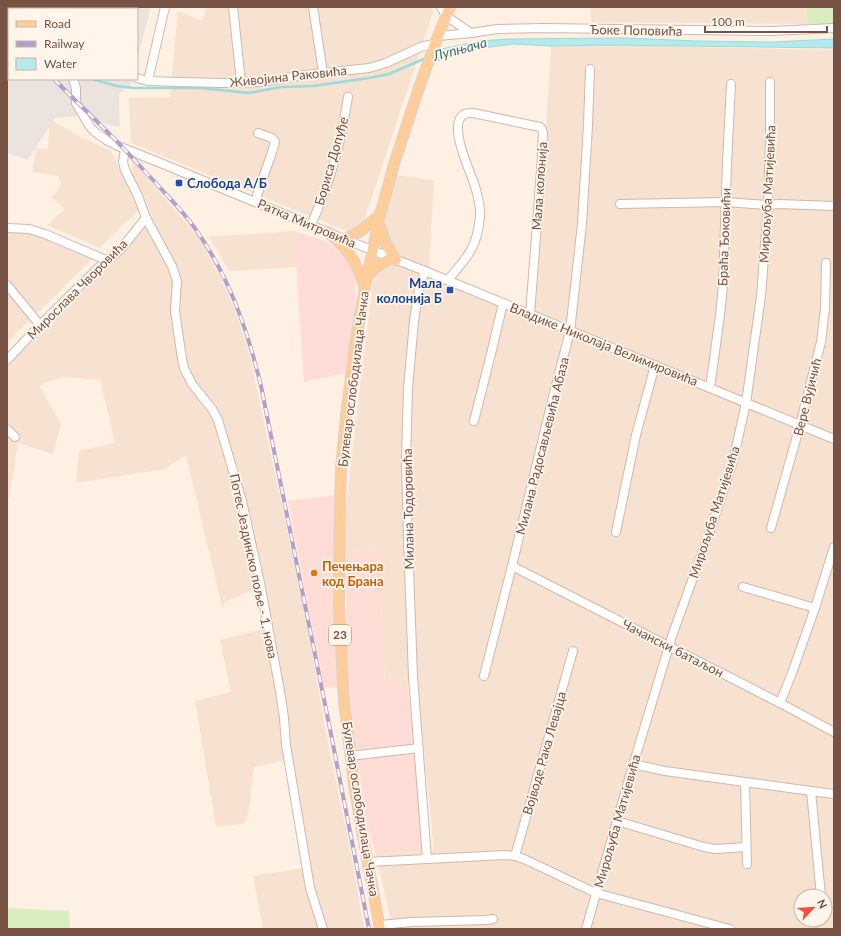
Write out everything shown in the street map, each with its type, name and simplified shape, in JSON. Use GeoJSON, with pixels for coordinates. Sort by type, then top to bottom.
{"type":"FeatureCollection","features":[{"type":"Feature","properties":{"kind":"main road","name":"Булевар ослободилаца Чачка"},"geometry":{"type":"LineString","coordinates":[[380,927],[360,820],[350,756],[344,700],[339,606],[341,469],[346,416],[366,282],[379,218],[395,162],[446,10]]}},
{"type":"Feature","properties":{"kind":"main road"},"geometry":{"type":"LineString","coordinates":[[328,232],[352,257],[366,282],[379,265],[393,259],[386,244],[379,218],[360,232],[344,239]]}},
{"type":"Feature","properties":{"kind":"street"},"geometry":{"type":"LineString","coordinates":[[148,81],[165,7]]}},
{"type":"Feature","properties":{"kind":"street"},"geometry":{"type":"LineString","coordinates":[[233,7],[241,82]]}},
{"type":"Feature","properties":{"kind":"street"},"geometry":{"type":"LineString","coordinates":[[312,7],[323,73]]}},
{"type":"Feature","properties":{"kind":"street"},"geometry":{"type":"LineString","coordinates":[[446,10],[471,33]]}},
{"type":"Feature","properties":{"kind":"street","name":"Ђоке Поповића"},"geometry":{"type":"LineString","coordinates":[[436,40],[497,29],[544,28],[764,31],[834,28]]}},
{"type":"Feature","properties":{"kind":"street","name":"Живојина Раковића"},"geometry":{"type":"LineString","coordinates":[[138,78],[148,81],[222,83],[261,82],[369,68],[386,63],[436,40]]}},
{"type":"Feature","properties":{"kind":"street","name":"Милана Радосављевића Абаза"},"geometry":{"type":"LineString","coordinates":[[484,676],[570,331],[582,217],[588,132],[590,69]]}},
{"type":"Feature","properties":{"kind":"street","name":"Ратка Митровића"},"geometry":{"type":"LineString","coordinates":[[73,80],[76,88],[76,102],[90,127],[106,140],[373,251]]}},
{"type":"Feature","properties":{"kind":"street","name":"Мирољуба Матијевића"},"geometry":{"type":"LineString","coordinates":[[586,929],[633,764],[669,646],[710,532],[733,461],[746,403],[761,296],[768,205],[770,82]]}},
{"type":"Feature","properties":{"kind":"street","name":"Браћа Ђоковићи"},"geometry":{"type":"LineString","coordinates":[[710,388],[723,285],[731,84]]}},
{"type":"Feature","properties":{"kind":"street","name":"Бориса Допуђе"},"geometry":{"type":"LineString","coordinates":[[311,225],[325,192],[332,170],[342,135],[348,96]]}},
{"type":"Feature","properties":{"kind":"street","name":"Мала колонија"},"geometry":{"type":"LineString","coordinates":[[448,280],[474,244],[480,214],[478,196],[463,156],[459,138],[458,123],[460,117],[466,113],[473,113],[540,127],[543,133],[530,314]]}},
{"type":"Feature","properties":{"kind":"street"},"geometry":{"type":"LineString","coordinates":[[255,201],[275,142],[272,138],[258,133]]}},
{"type":"Feature","properties":{"kind":"street","name":"Потес Јездинско поље - 1. нова"},"geometry":{"type":"LineString","coordinates":[[125,149],[124,166],[138,196],[146,218],[172,266],[177,281],[175,311],[184,368],[192,384],[212,409],[218,420],[242,501],[260,583],[280,691],[286,745],[310,888],[323,929]]}},
{"type":"Feature","properties":{"kind":"street"},"geometry":{"type":"LineString","coordinates":[[620,204],[726,202],[768,205],[834,206]]}},
{"type":"Feature","properties":{"kind":"street","name":"Мирослава Чворовића"},"geometry":{"type":"LineString","coordinates":[[7,360],[106,260],[120,250],[146,218]]}},
{"type":"Feature","properties":{"kind":"street"},"geometry":{"type":"LineString","coordinates":[[7,228],[29,229],[45,234],[106,260]]}},
{"type":"Feature","properties":{"kind":"street","name":"Владике Николаја Велимировића"},"geometry":{"type":"LineString","coordinates":[[373,251],[448,280],[834,440]]}},
{"type":"Feature","properties":{"kind":"street","name":"Вере Вујичић"},"geometry":{"type":"LineString","coordinates":[[771,528],[800,425],[823,332],[826,297],[826,263]]}},
{"type":"Feature","properties":{"kind":"street","name":"Милана Тодоровића"},"geometry":{"type":"LineString","coordinates":[[426,271],[417,297],[413,327],[406,460],[413,677],[427,859]]}},
{"type":"Feature","properties":{"kind":"street"},"geometry":{"type":"LineString","coordinates":[[7,285],[40,325]]}},
{"type":"Feature","properties":{"kind":"street"},"geometry":{"type":"LineString","coordinates":[[474,421],[503,303]]}},
{"type":"Feature","properties":{"kind":"street"},"geometry":{"type":"LineString","coordinates":[[616,532],[636,435],[655,365]]}},
{"type":"Feature","properties":{"kind":"street"},"geometry":{"type":"LineString","coordinates":[[7,429],[15,437]]}},
{"type":"Feature","properties":{"kind":"street"},"geometry":{"type":"LineString","coordinates":[[780,703],[815,608],[834,547]]}},
{"type":"Feature","properties":{"kind":"street","name":"Чачански батаљон"},"geometry":{"type":"LineString","coordinates":[[512,566],[834,732]]}},
{"type":"Feature","properties":{"kind":"street"},"geometry":{"type":"LineString","coordinates":[[743,587],[815,608]]}},
{"type":"Feature","properties":{"kind":"street","name":"Војводе Рака Левајца"},"geometry":{"type":"LineString","coordinates":[[515,856],[573,651]]}},
{"type":"Feature","properties":{"kind":"street"},"geometry":{"type":"LineString","coordinates":[[350,756],[419,748]]}},
{"type":"Feature","properties":{"kind":"street"},"geometry":{"type":"LineString","coordinates":[[633,764],[665,771],[834,794]]}},
{"type":"Feature","properties":{"kind":"street"},"geometry":{"type":"LineString","coordinates":[[745,782],[747,864]]}},
{"type":"Feature","properties":{"kind":"street"},"geometry":{"type":"LineString","coordinates":[[811,791],[820,888]]}},
{"type":"Feature","properties":{"kind":"street"},"geometry":{"type":"LineString","coordinates":[[617,821],[704,847],[715,849],[746,847]]}},
{"type":"Feature","properties":{"kind":"street"},"geometry":{"type":"LineString","coordinates":[[368,862],[505,854],[524,859],[596,893],[720,928],[730,929]]}},
{"type":"Feature","properties":{"kind":"street"},"geometry":{"type":"LineString","coordinates":[[380,927],[412,922],[494,919]]}},
{"type":"Feature","properties":{"kind":"shaded area"},"geometry":{"type":"Polygon","coordinates":[[[7,7],[151,7],[138,56],[138,8],[8,8],[8,80],[132,80],[131,84],[119,94],[120,127],[109,125],[85,116],[55,118],[28,160],[7,153],[7,7]]]}},
{"type":"Feature","properties":{"kind":"shaded area"},"geometry":{"type":"Polygon","coordinates":[[[206,7],[432,7],[433,12],[359,236],[131,143],[129,98],[170,98],[178,11],[203,21],[206,7]]]}},
{"type":"Feature","properties":{"kind":"shaded area"},"geometry":{"type":"Polygon","coordinates":[[[591,7],[806,7],[808,24],[591,22],[591,7]]]}},
{"type":"Feature","properties":{"kind":"shaded area"},"geometry":{"type":"Polygon","coordinates":[[[606,45],[834,50],[834,929],[393,929],[376,855],[434,850],[417,680],[385,684],[379,550],[345,552],[346,508],[375,268],[395,175],[434,180],[429,270],[535,316],[551,46],[606,45]]]}},
{"type":"Feature","properties":{"kind":"shaded area"},"geometry":{"type":"Polygon","coordinates":[[[50,119],[77,135],[111,151],[138,206],[138,211],[100,248],[47,225],[65,209],[51,197],[61,184],[58,176],[33,172],[36,148],[48,149],[50,119]]]}},
{"type":"Feature","properties":{"kind":"shaded area"},"geometry":{"type":"Polygon","coordinates":[[[133,161],[199,238],[219,274],[236,312],[250,357],[306,618],[325,728],[351,854],[364,929],[263,929],[253,876],[303,868],[286,760],[254,767],[249,810],[245,823],[216,827],[195,701],[231,692],[220,640],[264,629],[256,589],[227,601],[222,606],[186,455],[164,469],[76,483],[79,451],[115,443],[100,380],[63,377],[43,383],[40,387],[61,424],[53,454],[18,443],[9,499],[7,498],[7,367],[104,265],[130,242],[152,215],[131,171],[133,161]]]}},
{"type":"Feature","properties":{"kind":"shaded area"},"geometry":{"type":"Polygon","coordinates":[[[7,228],[23,228],[94,257],[16,333],[7,344],[7,228]]]}},
{"type":"Feature","properties":{"kind":"shaded area"},"geometry":{"type":"Polygon","coordinates":[[[294,231],[297,267],[229,271],[209,237],[294,231]]]}},
{"type":"Feature","properties":{"kind":"shaded area"},"geometry":{"type":"Polygon","coordinates":[[[294,231],[327,242],[351,262],[356,276],[354,328],[346,373],[304,382],[294,231]]]}},
{"type":"Feature","properties":{"kind":"shaded area"},"geometry":{"type":"Polygon","coordinates":[[[335,495],[339,687],[324,688],[288,501],[335,495]]]}},
{"type":"Feature","properties":{"kind":"shaded area"},"geometry":{"type":"Polygon","coordinates":[[[379,550],[385,684],[407,681],[419,788],[422,851],[376,855],[368,828],[353,734],[347,643],[345,552],[379,550]]]}},
{"type":"Feature","properties":{"kind":"green space"},"geometry":{"type":"Polygon","coordinates":[[[806,7],[834,7],[834,25],[808,24],[806,7]]]}},
{"type":"Feature","properties":{"kind":"green space"},"geometry":{"type":"Polygon","coordinates":[[[7,908],[69,911],[70,929],[7,929],[7,908]]]}},
{"type":"Feature","properties":{"kind":"water"},"geometry":{"type":"Polygon","coordinates":[[[625,38],[773,42],[834,39],[834,48],[606,45],[551,46],[513,44],[467,50],[438,61],[442,49],[479,41],[509,39],[625,38]]]}},
{"type":"Feature","properties":{"kind":"waterway","name":"Лупњача"},"geometry":{"type":"LineString","coordinates":[[96,80],[117,86],[134,88],[201,88],[249,93],[281,87],[313,86],[369,78],[389,74],[426,58]]}},
{"type":"Feature","properties":{"kind":"railway"},"geometry":{"type":"LineString","coordinates":[[55,80],[116,141],[189,221],[217,264],[243,323],[261,386],[369,929]]}},
{"type":"Feature","properties":{"kind":"place","name":"Слобода А/Б"},"geometry":{"type":"Point","coordinates":[179,183]}},
{"type":"Feature","properties":{"kind":"place","name":"Мала колонија Б"},"geometry":{"type":"Point","coordinates":[450,290]}},
{"type":"Feature","properties":{"kind":"place","name":"Печењара код Брана"},"geometry":{"type":"Point","coordinates":[314,573]}}]}
